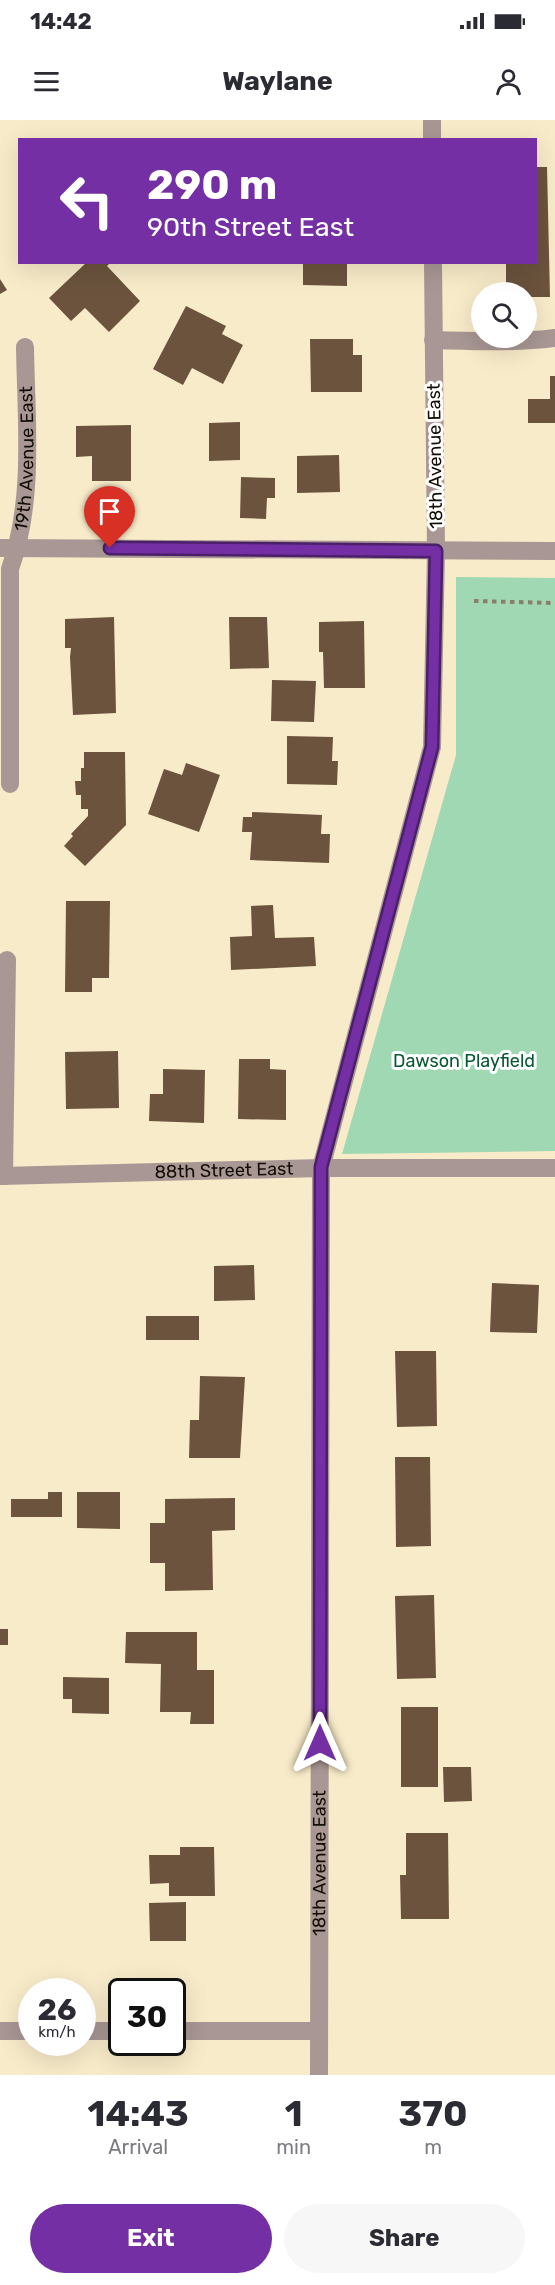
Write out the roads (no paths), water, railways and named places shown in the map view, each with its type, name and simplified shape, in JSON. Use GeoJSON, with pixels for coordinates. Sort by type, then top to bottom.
{"type":"FeatureCollection","features":[{"type":"Feature","properties":{"kind":"street"},"geometry":{"type":"LineString","coordinates":[[432,120],[432,138]]}},
{"type":"Feature","properties":{"kind":"street","name":"18th Avenue East"},"geometry":{"type":"LineString","coordinates":[[319,2075],[321,1167],[432,747],[436,551],[433,264]]}},
{"type":"Feature","properties":{"kind":"street"},"geometry":{"type":"LineString","coordinates":[[433,340],[505,342],[555,338]]}},
{"type":"Feature","properties":{"kind":"street","name":"19th Avenue East"},"geometry":{"type":"LineString","coordinates":[[10,784],[9,548],[22,521],[26,478],[25,347]]}},
{"type":"Feature","properties":{"kind":"street"},"geometry":{"type":"LineString","coordinates":[[9,548],[555,551]]}},
{"type":"Feature","properties":{"kind":"street"},"geometry":{"type":"LineString","coordinates":[[2,1176],[7,960]]}},
{"type":"Feature","properties":{"kind":"street","name":"88th Street East"},"geometry":{"type":"LineString","coordinates":[[2,1176],[321,1167],[555,1168]]}},
{"type":"Feature","properties":{"kind":"street"},"geometry":{"type":"LineString","coordinates":[[0,2031],[18,2031]]}},
{"type":"Feature","properties":{"kind":"street"},"geometry":{"type":"LineString","coordinates":[[186,2031],[319,2031]]}},
{"type":"Feature","properties":{"kind":"park label","name":"Dawson Playfield"},"geometry":{"type":"Point","coordinates":[464,1061]}}]}
